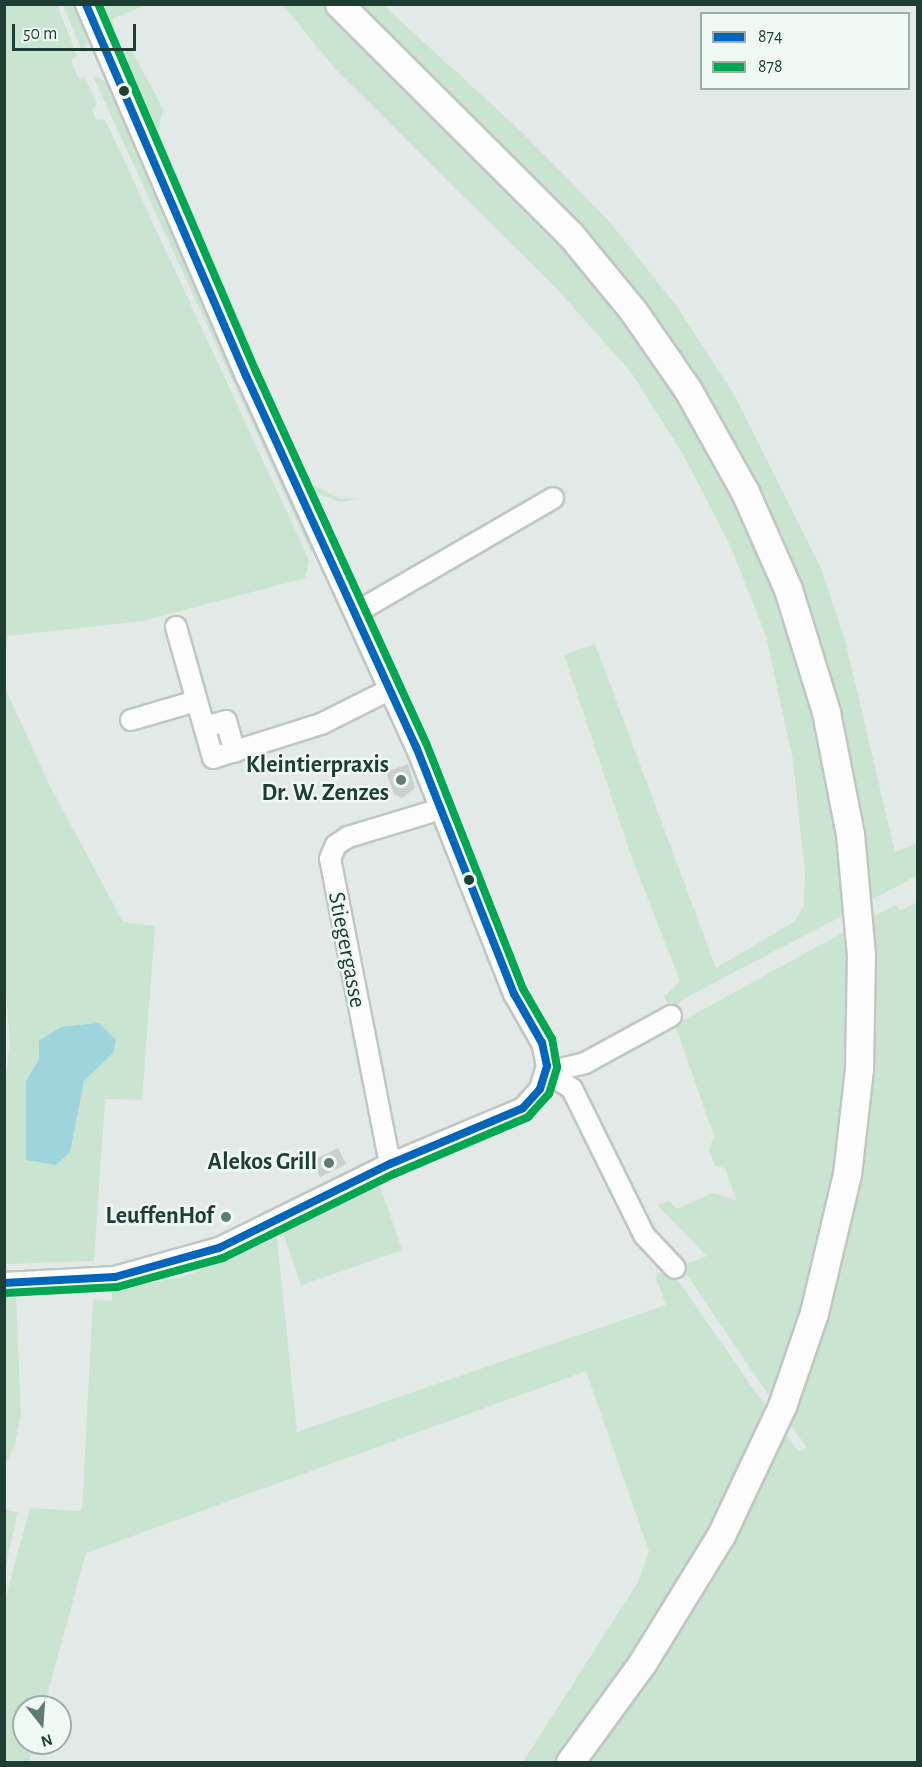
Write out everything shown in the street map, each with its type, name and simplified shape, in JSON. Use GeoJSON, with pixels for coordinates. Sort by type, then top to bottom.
{"type":"FeatureCollection","features":[{"type":"Feature","properties":{"kind":"main road"},"geometry":{"type":"LineString","coordinates":[[339,4],[570,234],[652,336],[688,390],[745,492],[788,589],[826,712],[850,834],[861,954],[859,1069],[847,1174],[814,1313],[782,1406],[721,1535],[643,1662],[570,1762]]}},
{"type":"Feature","properties":{"kind":"street"},"geometry":{"type":"LineString","coordinates":[[86,4],[246,376],[391,689],[514,994],[542,1044],[543,1081]]}},
{"type":"Feature","properties":{"kind":"street"},"geometry":{"type":"LineString","coordinates":[[355,613],[553,498]]}},
{"type":"Feature","properties":{"kind":"street"},"geometry":{"type":"LineString","coordinates":[[176,627],[213,758],[321,724],[391,689]]}},
{"type":"Feature","properties":{"kind":"street"},"geometry":{"type":"LineString","coordinates":[[131,720],[196,701]]}},
{"type":"Feature","properties":{"kind":"street","name":"Stiegergasse"},"geometry":{"type":"LineString","coordinates":[[390,1164],[330,859],[336,845],[348,837],[441,809]]}},
{"type":"Feature","properties":{"kind":"street"},"geometry":{"type":"LineString","coordinates":[[4,1283],[91,1280],[190,1258],[390,1164],[523,1108],[543,1081],[585,1063],[671,1016]]}},
{"type":"Feature","properties":{"kind":"street"},"geometry":{"type":"LineString","coordinates":[[543,1081],[572,1089],[644,1235],[675,1268]]}},
{"type":"Feature","properties":{"kind":"green space"},"geometry":{"type":"Polygon","coordinates":[[[4,5],[57,5],[77,56],[71,61],[79,79],[85,77],[97,104],[92,110],[96,119],[105,120],[109,128],[309,560],[305,578],[142,621],[8,636],[5,648],[4,5]]]}},
{"type":"Feature","properties":{"kind":"green space"},"geometry":{"type":"Polygon","coordinates":[[[63,5],[78,5],[89,33],[83,54],[63,5]]]}},
{"type":"Feature","properties":{"kind":"green space"},"geometry":{"type":"Polygon","coordinates":[[[94,5],[145,5],[112,19],[115,29],[106,32],[94,5]]]}},
{"type":"Feature","properties":{"kind":"green space"},"geometry":{"type":"Polygon","coordinates":[[[283,5],[328,5],[537,211],[666,371],[764,552],[816,702],[850,912],[683,999],[670,1012],[665,996],[680,981],[632,858],[564,655],[595,644],[716,968],[794,922],[803,908],[805,874],[793,760],[766,636],[730,545],[684,456],[631,372],[557,289],[337,71],[283,5]]]}},
{"type":"Feature","properties":{"kind":"green space"},"geometry":{"type":"Polygon","coordinates":[[[350,5],[383,5],[524,134],[608,220],[678,308],[736,398],[821,568],[845,640],[895,852],[917,843],[916,876],[866,903],[849,776],[693,382],[350,5]]]}},
{"type":"Feature","properties":{"kind":"green space"},"geometry":{"type":"Polygon","coordinates":[[[131,49],[163,109],[158,131],[310,484],[341,499],[360,498],[341,502],[307,490],[116,54],[131,49]]]}},
{"type":"Feature","properties":{"kind":"green space"},"geometry":{"type":"Polygon","coordinates":[[[93,76],[111,84],[317,549],[311,552],[93,76]]]}},
{"type":"Feature","properties":{"kind":"green space"},"geometry":{"type":"Polygon","coordinates":[[[4,686],[51,788],[123,922],[155,926],[142,1100],[105,1099],[94,1261],[5,1264],[4,1096],[10,1044],[4,965],[4,686]]]}},
{"type":"Feature","properties":{"kind":"green space"},"geometry":{"type":"Polygon","coordinates":[[[917,902],[917,1762],[580,1762],[781,1428],[799,1452],[807,1447],[785,1418],[829,1290],[867,920],[896,905],[899,911],[917,902]]]}},
{"type":"Feature","properties":{"kind":"green space"},"geometry":{"type":"Polygon","coordinates":[[[851,928],[852,1019],[829,1221],[774,1403],[681,1266],[707,1256],[657,1205],[669,1201],[677,1209],[712,1193],[736,1200],[725,1168],[715,1166],[709,1149],[714,1136],[675,1025],[851,928]]]}},
{"type":"Feature","properties":{"kind":"green space"},"geometry":{"type":"Polygon","coordinates":[[[380,1186],[402,1250],[301,1285],[279,1221],[380,1186]]]}},
{"type":"Feature","properties":{"kind":"green space"},"geometry":{"type":"Polygon","coordinates":[[[277,1238],[297,1432],[666,1305],[655,1275],[666,1271],[677,1279],[770,1413],[676,1594],[559,1762],[523,1762],[638,1582],[649,1551],[586,1371],[86,1553],[47,1695],[12,1695],[12,1755],[31,1755],[29,1762],[5,1762],[5,1600],[30,1508],[82,1511],[93,1299],[112,1301],[112,1291],[186,1276],[277,1238]]]}},
{"type":"Feature","properties":{"kind":"green space"},"geometry":{"type":"Polygon","coordinates":[[[5,1295],[16,1298],[21,1412],[15,1445],[5,1465],[5,1295]]]}},
{"type":"Feature","properties":{"kind":"green space"},"geometry":{"type":"Polygon","coordinates":[[[4,1510],[18,1512],[5,1569],[4,1510]]]}},
{"type":"Feature","properties":{"kind":"water"},"geometry":{"type":"Polygon","coordinates":[[[99,1023],[116,1040],[113,1053],[84,1081],[70,1152],[56,1165],[26,1160],[26,1081],[39,1059],[39,1041],[61,1027],[99,1023]]]}},
{"type":"Feature","properties":{"kind":"building","name":"Kleintierpraxis Dr. W. Zenzes"},"geometry":{"type":"Polygon","coordinates":[[[408,764],[415,788],[402,798],[394,794],[386,772],[408,764]]]}},
{"type":"Feature","properties":{"kind":"building","name":"Alekos Grill"},"geometry":{"type":"Polygon","coordinates":[[[338,1148],[346,1164],[320,1177],[312,1161],[338,1148]]]}},
{"type":"Feature","properties":{"kind":"transit line","name":"874"},"geometry":{"type":"LineString","coordinates":[[4,1283],[115,1277],[219,1248],[390,1164],[523,1108],[540,1089],[547,1066],[542,1043],[514,994],[416,747],[246,376],[86,4]]}},
{"type":"Feature","properties":{"kind":"transit line","name":"878"},"geometry":{"type":"LineString","coordinates":[[5,1293],[117,1287],[223,1258],[394,1174],[528,1117],[549,1094],[557,1067],[552,1039],[523,989],[426,743],[256,372],[98,4]]}},
{"type":"Feature","properties":{"kind":"place","name":"Kleintierpraxis Dr. W. Zenzes"},"geometry":{"type":"Point","coordinates":[401,780]}},
{"type":"Feature","properties":{"kind":"place","name":"Alekos Grill"},"geometry":{"type":"Point","coordinates":[329,1163]}},
{"type":"Feature","properties":{"kind":"place","name":"LeuffenHof"},"geometry":{"type":"Point","coordinates":[226,1217]}}]}
